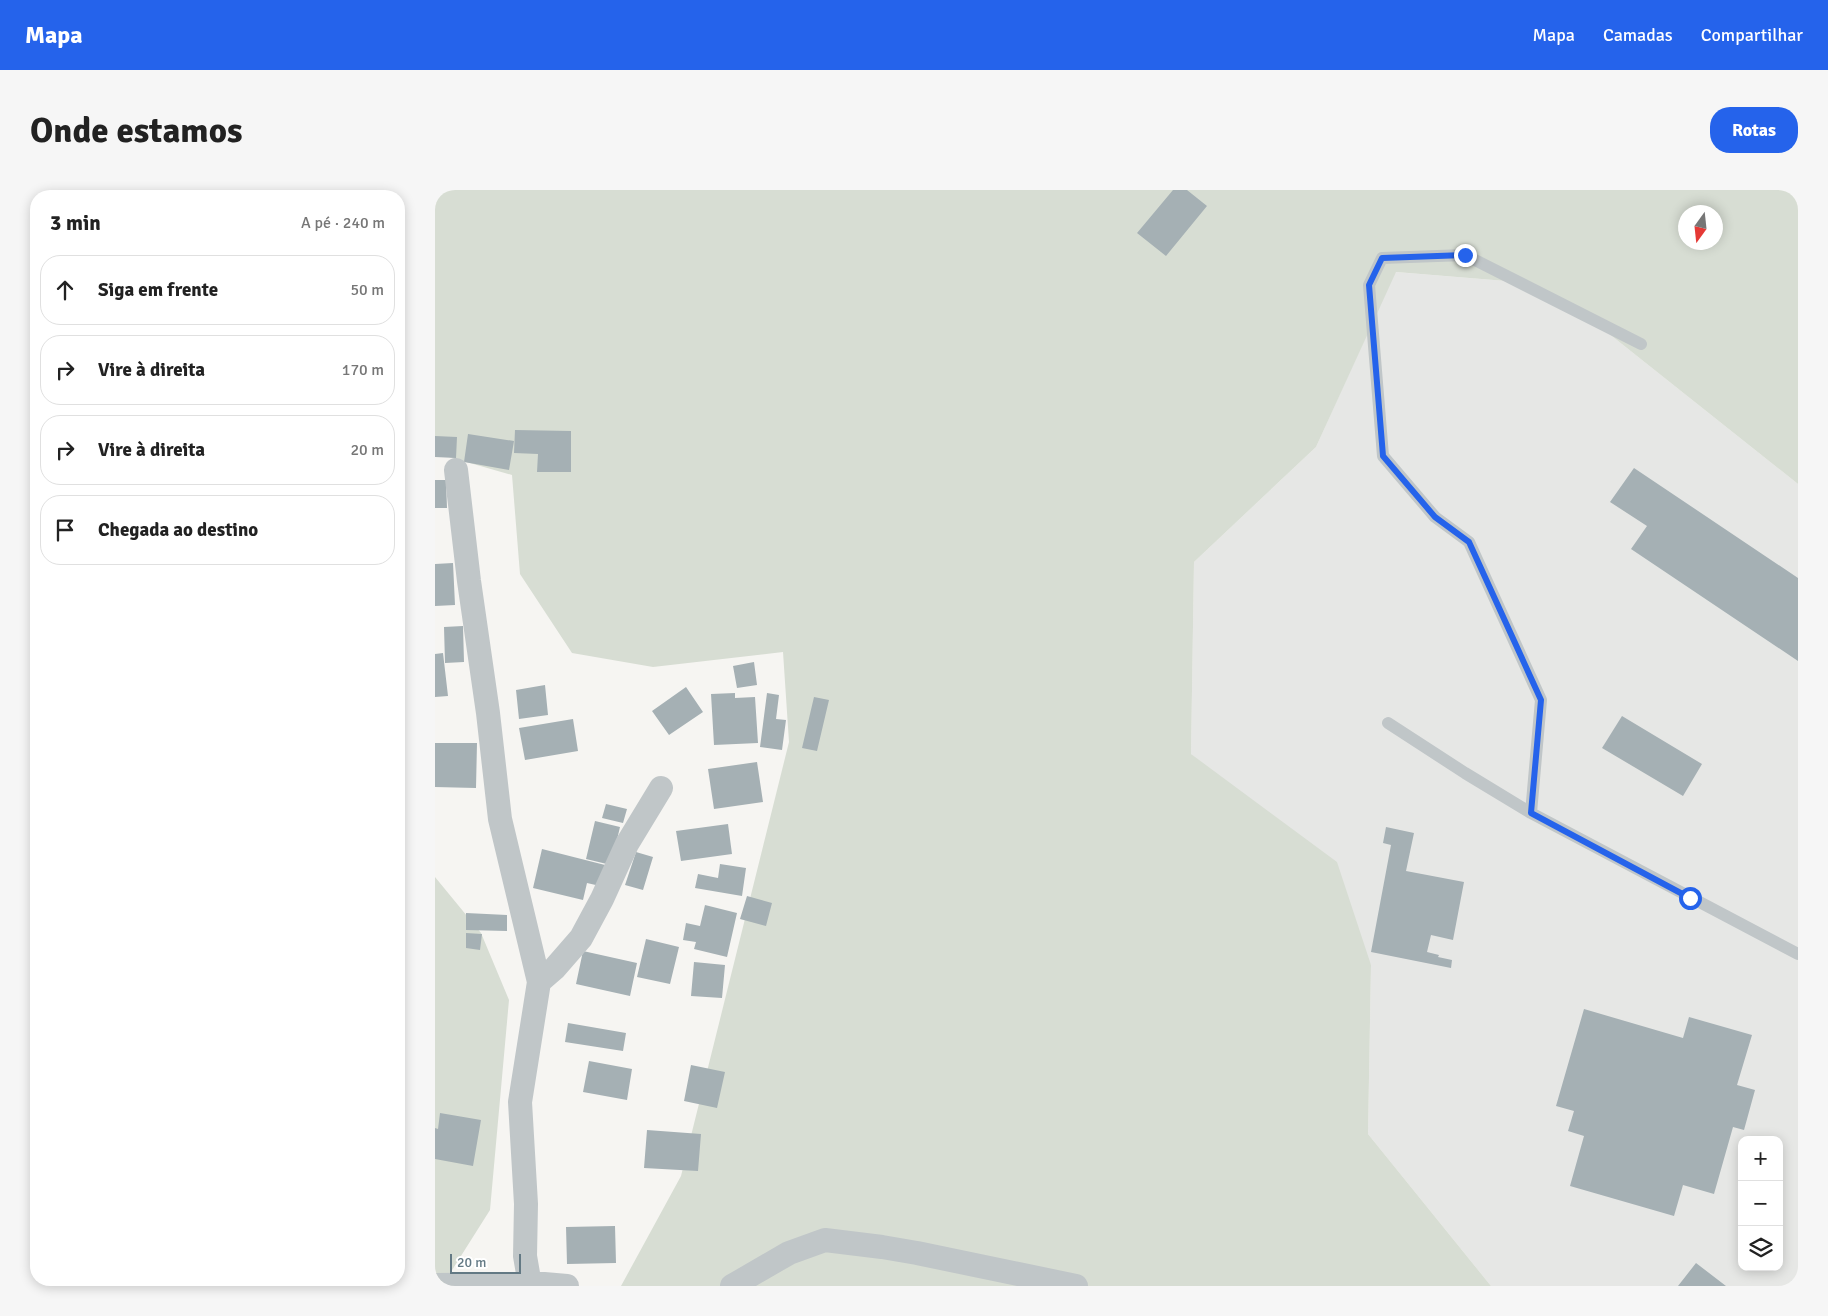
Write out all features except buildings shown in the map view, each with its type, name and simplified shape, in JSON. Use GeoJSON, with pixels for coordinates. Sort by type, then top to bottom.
{"type":"FeatureCollection","features":[{"type":"Feature","properties":{"kind":"street"},"geometry":{"type":"LineString","coordinates":[[456,470],[500,819],[539,982],[520,1102],[526,1204],[525,1256],[530,1285]]}},
{"type":"Feature","properties":{"kind":"street"},"geometry":{"type":"LineString","coordinates":[[539,982],[555,969],[581,938],[602,899],[627,844],[661,788]]}},
{"type":"Feature","properties":{"kind":"street"},"geometry":{"type":"LineString","coordinates":[[733,1286],[789,1253],[825,1240],[917,1253],[1076,1286]]}},
{"type":"Feature","properties":{"kind":"street"},"geometry":{"type":"LineString","coordinates":[[435,1285],[543,1284],[567,1286]]}},
{"type":"Feature","properties":{"kind":"lane"},"geometry":{"type":"LineString","coordinates":[[1531,813],[1541,700],[1469,542],[1435,517],[1383,456],[1369,285],[1382,258],[1465,255],[1641,344]]}},
{"type":"Feature","properties":{"kind":"lane"},"geometry":{"type":"LineString","coordinates":[[1388,723],[1531,813],[1798,954]]}},
{"type":"Feature","properties":{"kind":"shaded area"},"geometry":{"type":"Polygon","coordinates":[[[435,190],[1798,190],[1798,484],[1603,329],[1506,281],[1396,272],[1316,447],[1194,562],[1191,754],[1337,862],[1371,965],[1368,1134],[1491,1286],[621,1286],[681,1176],[789,742],[783,652],[653,667],[572,653],[520,574],[512,475],[435,453],[435,190]]]}},
{"type":"Feature","properties":{"kind":"shaded area"},"geometry":{"type":"Polygon","coordinates":[[[1395,272],[1506,281],[1603,329],[1798,484],[1798,1286],[1491,1286],[1368,1134],[1371,965],[1191,754],[1194,562],[1316,447],[1395,272]]]}},
{"type":"Feature","properties":{"kind":"shaded area"},"geometry":{"type":"Polygon","coordinates":[[[435,877],[481,933],[509,1000],[490,1210],[442,1286],[435,1286],[435,877]]]}},
{"type":"Feature","properties":{"kind":"route"},"geometry":{"type":"LineString","coordinates":[[1465,255],[1382,258],[1369,285],[1383,456],[1435,517],[1469,542],[1541,700],[1531,813],[1690,898]]}}]}
